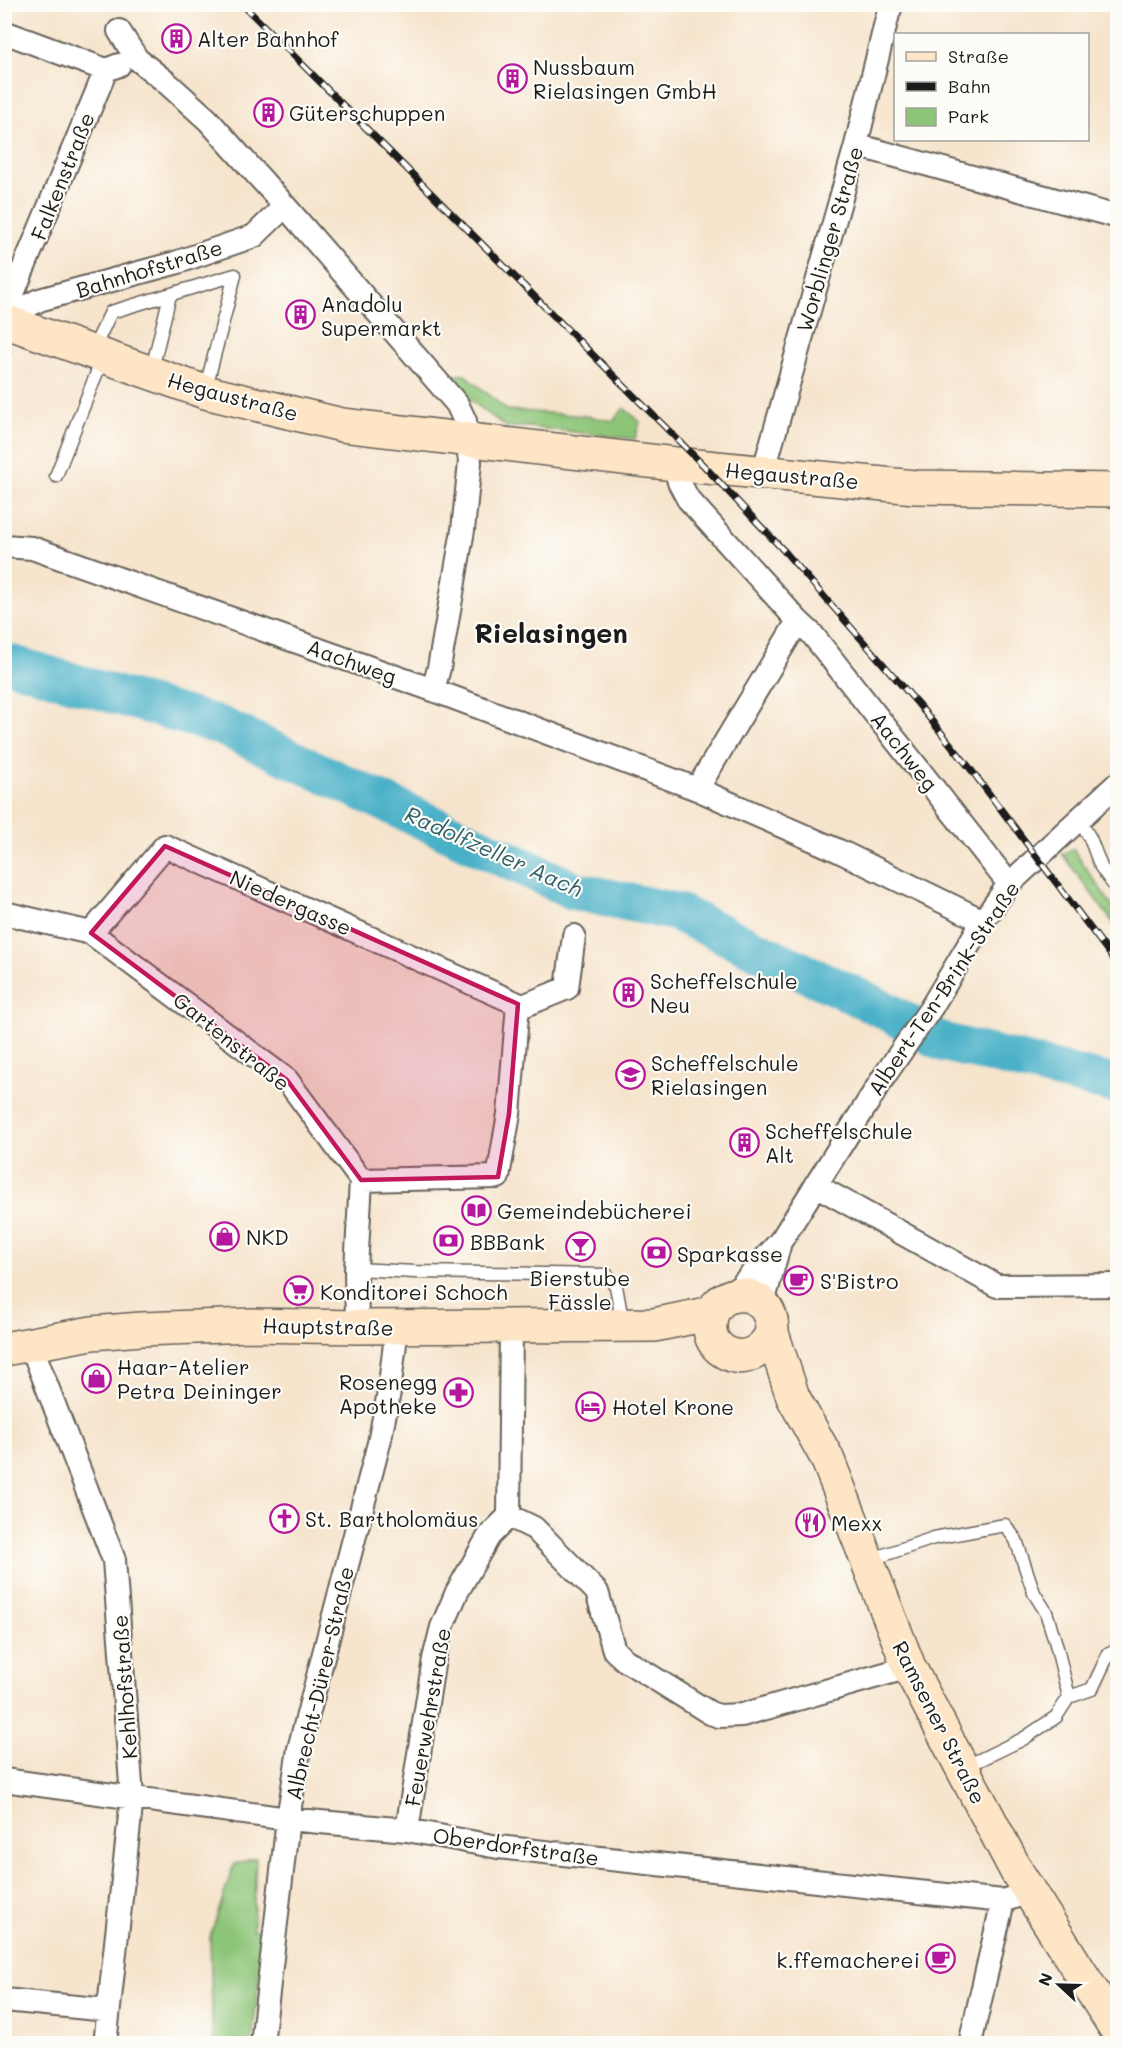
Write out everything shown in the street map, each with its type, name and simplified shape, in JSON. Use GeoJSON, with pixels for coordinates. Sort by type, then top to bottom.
{"type":"FeatureCollection","features":[{"type":"Feature","properties":{"kind":"main road","name":"Hegaustraße"},"geometry":{"type":"LineString","coordinates":[[4,318],[97,355],[205,392],[342,425],[675,464],[915,487],[1118,490]]}},
{"type":"Feature","properties":{"kind":"main road","name":"Hauptstraße"},"geometry":{"type":"LineString","coordinates":[[18,1347],[92,1333],[252,1325],[397,1327],[739,1324]]}},
{"type":"Feature","properties":{"kind":"main road","name":"Ramsener Straße"},"geometry":{"type":"LineString","coordinates":[[739,1324],[793,1397],[827,1458],[909,1667],[962,1769],[1016,1896],[1118,2032]]}},
{"type":"Feature","properties":{"kind":"street","name":"Worblinger Straße"},"geometry":{"type":"LineString","coordinates":[[763,473],[856,145],[892,4]]}},
{"type":"Feature","properties":{"kind":"street"},"geometry":{"type":"LineString","coordinates":[[118,31],[137,59],[208,120],[457,404],[465,421],[470,462],[463,530],[439,668],[433,690]]}},
{"type":"Feature","properties":{"kind":"street"},"geometry":{"type":"LineString","coordinates":[[4,32],[106,70],[137,59]]}},
{"type":"Feature","properties":{"kind":"street","name":"Falkenstraße"},"geometry":{"type":"LineString","coordinates":[[4,318],[106,70]]}},
{"type":"Feature","properties":{"kind":"street"},"geometry":{"type":"LineString","coordinates":[[856,145],[1118,217]]}},
{"type":"Feature","properties":{"kind":"street","name":"Bahnhofstraße"},"geometry":{"type":"LineString","coordinates":[[4,318],[39,300],[176,263],[255,236],[285,206]]}},
{"type":"Feature","properties":{"kind":"street","name":"Aachweg"},"geometry":{"type":"LineString","coordinates":[[675,464],[679,482],[688,499],[820,643],[1009,884]]}},
{"type":"Feature","properties":{"kind":"street","name":"Aachweg"},"geometry":{"type":"LineString","coordinates":[[4,546],[32,548],[433,690],[697,789],[839,851],[983,921]]}},
{"type":"Feature","properties":{"kind":"street"},"geometry":{"type":"LineString","coordinates":[[697,789],[798,621]]}},
{"type":"Feature","properties":{"kind":"street","name":"Albert-Ten-Brink-Straße"},"geometry":{"type":"LineString","coordinates":[[739,1324],[782,1239],[885,1075],[931,1008],[983,921],[1009,884],[1118,783]]}},
{"type":"Feature","properties":{"kind":"street","name":"Niedergasse"},"geometry":{"type":"LineString","coordinates":[[91,933],[165,846],[518,1004],[518,1008]]}},
{"type":"Feature","properties":{"kind":"street","name":"Gartenstraße"},"geometry":{"type":"LineString","coordinates":[[4,913],[91,933],[287,1080],[361,1180]]}},
{"type":"Feature","properties":{"kind":"street"},"geometry":{"type":"LineString","coordinates":[[357,1327],[356,1269],[361,1180],[498,1177],[509,1114],[518,1008],[567,988],[574,936]]}},
{"type":"Feature","properties":{"kind":"street"},"geometry":{"type":"LineString","coordinates":[[815,1185],[997,1286],[1118,1285]]}},
{"type":"Feature","properties":{"kind":"street","name":"Albert-Ten-Brink-Straße"},"geometry":{"type":"LineString","coordinates":[[739,1324],[782,1239]]}},
{"type":"Feature","properties":{"kind":"street"},"geometry":{"type":"LineString","coordinates":[[511,1326],[509,1516],[534,1528],[597,1592],[614,1650],[625,1660],[710,1713],[719,1716],[742,1715],[909,1667]]}},
{"type":"Feature","properties":{"kind":"street","name":"Albrecht-Dürer-Straße"},"geometry":{"type":"LineString","coordinates":[[262,2043],[288,1819],[299,1749],[379,1443],[389,1392],[397,1327]]}},
{"type":"Feature","properties":{"kind":"street","name":"Kehlhofstraße"},"geometry":{"type":"LineString","coordinates":[[18,1347],[114,1560],[132,1797],[105,2043]]}},
{"type":"Feature","properties":{"kind":"street","name":"Feuerwehrstraße"},"geometry":{"type":"LineString","coordinates":[[407,1830],[434,1659],[442,1627],[457,1592],[489,1536],[509,1516]]}},
{"type":"Feature","properties":{"kind":"street","name":"Oberdorfstraße"},"geometry":{"type":"LineString","coordinates":[[4,1780],[288,1819],[407,1830],[498,1847],[1016,1896]]}},
{"type":"Feature","properties":{"kind":"street"},"geometry":{"type":"LineString","coordinates":[[970,2043],[1016,1896]]}},
{"type":"Feature","properties":{"kind":"street"},"geometry":{"type":"LineString","coordinates":[[4,2000],[108,2010]]}},
{"type":"Feature","properties":{"kind":"lane"},"geometry":{"type":"LineString","coordinates":[[56,476],[111,312],[235,275],[205,392]]}},
{"type":"Feature","properties":{"kind":"lane"},"geometry":{"type":"LineString","coordinates":[[151,374],[170,295]]}},
{"type":"Feature","properties":{"kind":"lane"},"geometry":{"type":"LineString","coordinates":[[1078,818],[1090,838],[1101,867],[1118,891]]}},
{"type":"Feature","properties":{"kind":"lane"},"geometry":{"type":"LineString","coordinates":[[356,1269],[607,1275],[639,1325]]}},
{"type":"Feature","properties":{"kind":"lane"},"geometry":{"type":"LineString","coordinates":[[867,1561],[934,1538],[1005,1525],[1016,1540],[1034,1593],[1046,1612],[1069,1697]]}},
{"type":"Feature","properties":{"kind":"lane"},"geometry":{"type":"LineString","coordinates":[[962,1769],[1023,1739],[1056,1717],[1069,1697],[1092,1689],[1109,1653],[1118,1649]]}},
{"type":"Feature","properties":{"kind":"highlighted area"},"geometry":{"type":"Polygon","coordinates":[[[165,846],[518,1004],[509,1114],[498,1177],[361,1180],[287,1080],[91,933],[165,846]]]}},
{"type":"Feature","properties":{"kind":"green space"},"geometry":{"type":"Polygon","coordinates":[[[464,374],[507,410],[587,416],[613,421],[624,408],[640,422],[635,439],[528,427],[506,427],[453,387],[455,376],[464,374]]]}},
{"type":"Feature","properties":{"kind":"green space"},"geometry":{"type":"Polygon","coordinates":[[[1073,849],[1117,913],[1117,928],[1062,854],[1073,849]]]}},
{"type":"Feature","properties":{"kind":"green space"},"geometry":{"type":"Polygon","coordinates":[[[256,1858],[253,1930],[264,1929],[252,2043],[213,2043],[210,1937],[234,1864],[256,1858]]]}},
{"type":"Feature","properties":{"kind":"waterway","name":"Radolfzeller Aach"},"geometry":{"type":"LineString","coordinates":[[4,662],[221,726],[575,891],[676,912],[883,1009],[942,1042],[1118,1085]]}},
{"type":"Feature","properties":{"kind":"railway"},"geometry":{"type":"LineString","coordinates":[[242,4],[705,467],[786,553],[918,704],[969,767],[1118,965]]}},
{"type":"Feature","properties":{"kind":"place","name":"Alter Bahnhof"},"geometry":{"type":"Point","coordinates":[176,38]}},
{"type":"Feature","properties":{"kind":"place","name":"Nussbaum Rielasingen GmbH"},"geometry":{"type":"Point","coordinates":[512,78]}},
{"type":"Feature","properties":{"kind":"place","name":"Güterschuppen"},"geometry":{"type":"Point","coordinates":[268,112]}},
{"type":"Feature","properties":{"kind":"place","name":"Anadolu Supermarkt"},"geometry":{"type":"Point","coordinates":[300,315]}},
{"type":"Feature","properties":{"kind":"place","name":"Scheffelschule Neu"},"geometry":{"type":"Point","coordinates":[629,992]}},
{"type":"Feature","properties":{"kind":"place","name":"Scheffelschule Rielasingen"},"geometry":{"type":"Point","coordinates":[630,1074]}},
{"type":"Feature","properties":{"kind":"place","name":"Scheffelschule Alt"},"geometry":{"type":"Point","coordinates":[744,1142]}},
{"type":"Feature","properties":{"kind":"place","name":"Gemeindebücherei"},"geometry":{"type":"Point","coordinates":[476,1210]}},
{"type":"Feature","properties":{"kind":"place","name":"NKD"},"geometry":{"type":"Point","coordinates":[225,1236]}},
{"type":"Feature","properties":{"kind":"place","name":"BBBank"},"geometry":{"type":"Point","coordinates":[449,1241]}},
{"type":"Feature","properties":{"kind":"place","name":"Bierstube Fässle"},"geometry":{"type":"Point","coordinates":[580,1246]}},
{"type":"Feature","properties":{"kind":"place","name":"Sparkasse"},"geometry":{"type":"Point","coordinates":[656,1253]}},
{"type":"Feature","properties":{"kind":"place","name":"S'Bistro"},"geometry":{"type":"Point","coordinates":[799,1280]}},
{"type":"Feature","properties":{"kind":"place","name":"Konditorei Schoch"},"geometry":{"type":"Point","coordinates":[299,1291]}},
{"type":"Feature","properties":{"kind":"place","name":"Haar-Atelier Petra Deininger"},"geometry":{"type":"Point","coordinates":[96,1378]}},
{"type":"Feature","properties":{"kind":"place","name":"Rosenegg Apotheke"},"geometry":{"type":"Point","coordinates":[458,1393]}},
{"type":"Feature","properties":{"kind":"place","name":"Hotel Krone"},"geometry":{"type":"Point","coordinates":[591,1406]}},
{"type":"Feature","properties":{"kind":"place","name":"St. Bartholomäus"},"geometry":{"type":"Point","coordinates":[284,1518]}},
{"type":"Feature","properties":{"kind":"place","name":"Mexx"},"geometry":{"type":"Point","coordinates":[810,1522]}},
{"type":"Feature","properties":{"kind":"place","name":"k.ffemacherei"},"geometry":{"type":"Point","coordinates":[941,1959]}},
{"type":"Feature","properties":{"kind":"district","name":"Rielasingen"},"geometry":{"type":"Point","coordinates":[551,632]}}]}
